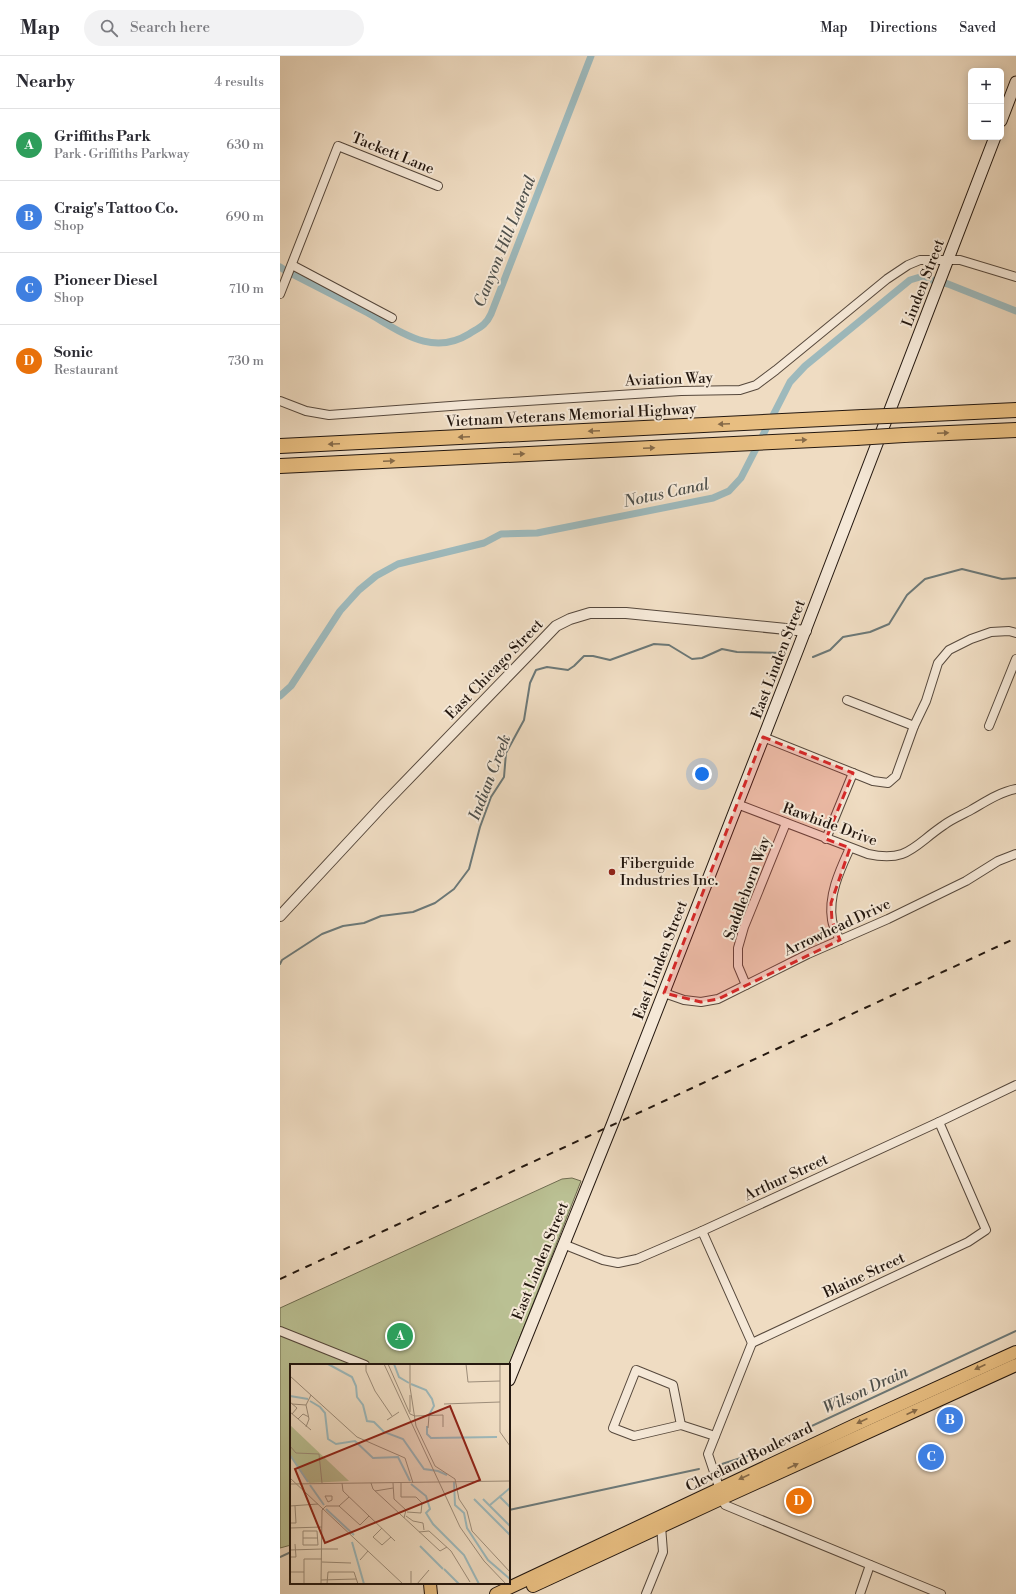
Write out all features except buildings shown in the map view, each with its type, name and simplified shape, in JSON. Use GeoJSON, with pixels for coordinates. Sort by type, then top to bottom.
{"type":"FeatureCollection","features":[{"type":"Feature","properties":{"kind":"highway","name":"Vietnam Veterans Memorial Highway"},"geometry":{"type":"LineString","coordinates":[[280,446],[1016,410]]}},
{"type":"Feature","properties":{"kind":"highway"},"geometry":{"type":"LineString","coordinates":[[280,466],[1016,430]]}},
{"type":"Feature","properties":{"kind":"main road"},"geometry":{"type":"LineString","coordinates":[[1004,114],[1016,82]]}},
{"type":"Feature","properties":{"kind":"main road","name":"Linden Street"},"geometry":{"type":"LineString","coordinates":[[879,439],[994,140]]}},
{"type":"Feature","properties":{"kind":"main road","name":"East Linden Street"},"geometry":{"type":"LineString","coordinates":[[510,1377],[664,993],[763,737],[806,631],[879,439]]}},
{"type":"Feature","properties":{"kind":"main road","name":"Cleveland Boulevard"},"geometry":{"type":"LineString","coordinates":[[496,1594],[659,1522],[951,1380],[1016,1352]]}},
{"type":"Feature","properties":{"kind":"main road","name":"Cleveland Boulevard"},"geometry":{"type":"LineString","coordinates":[[721,1493],[1016,1365]]}},
{"type":"Feature","properties":{"kind":"main road","name":"Cleveland Boulevard"},"geometry":{"type":"LineString","coordinates":[[516,1594],[659,1522]]}},
{"type":"Feature","properties":{"kind":"street","name":"Tackett Lane"},"geometry":{"type":"LineString","coordinates":[[292,265],[338,146],[438,186]]}},
{"type":"Feature","properties":{"kind":"street","name":"Aviation Way"},"geometry":{"type":"LineString","coordinates":[[280,401],[306,411],[329,415],[673,392],[740,390],[756,385],[898,271],[920,260],[960,260],[1016,277]]}},
{"type":"Feature","properties":{"kind":"street"},"geometry":{"type":"LineString","coordinates":[[280,294],[292,265],[392,318]]}},
{"type":"Feature","properties":{"kind":"street","name":"East Chicago Street"},"geometry":{"type":"LineString","coordinates":[[280,916],[384,804],[556,626],[570,619],[590,613],[626,613],[806,631]]}},
{"type":"Feature","properties":{"kind":"street"},"geometry":{"type":"LineString","coordinates":[[763,737],[873,781],[888,783],[896,776],[914,726],[926,701],[938,663],[949,650],[971,639],[991,632],[1009,631],[1016,633]]}},
{"type":"Feature","properties":{"kind":"street"},"geometry":{"type":"LineString","coordinates":[[990,726],[1016,660]]}},
{"type":"Feature","properties":{"kind":"street"},"geometry":{"type":"LineString","coordinates":[[847,700],[914,726]]}},
{"type":"Feature","properties":{"kind":"street"},"geometry":{"type":"LineString","coordinates":[[826,838],[852,773]]}},
{"type":"Feature","properties":{"kind":"street","name":"Rawhide Drive"},"geometry":{"type":"LineString","coordinates":[[737,804],[850,848],[882,858],[895,857],[908,853],[944,825],[1000,795],[1016,789]]}},
{"type":"Feature","properties":{"kind":"street","name":"Saddlehorn Way"},"geometry":{"type":"LineString","coordinates":[[746,985],[738,966],[738,948],[744,927],[786,823]]}},
{"type":"Feature","properties":{"kind":"street"},"geometry":{"type":"LineString","coordinates":[[840,940],[832,921],[831,903],[836,881],[850,848]]}},
{"type":"Feature","properties":{"kind":"street","name":"Arrowhead Drive"},"geometry":{"type":"LineString","coordinates":[[664,993],[684,1000],[701,1002],[718,999],[808,954],[888,919],[959,885],[998,861],[1016,854]]}},
{"type":"Feature","properties":{"kind":"street","name":"Arthur Street"},"geometry":{"type":"LineString","coordinates":[[563,1244],[603,1260],[618,1263],[637,1259],[702,1231],[1016,1085]]}},
{"type":"Feature","properties":{"kind":"street","name":"Blaine Street"},"geometry":{"type":"LineString","coordinates":[[752,1342],[968,1242],[986,1230],[939,1122]]}},
{"type":"Feature","properties":{"kind":"street"},"geometry":{"type":"LineString","coordinates":[[702,1231],[752,1342],[708,1454],[725,1505],[941,1594]]}},
{"type":"Feature","properties":{"kind":"street"},"geometry":{"type":"LineString","coordinates":[[280,1331],[362,1364]]}},
{"type":"Feature","properties":{"kind":"street"},"geometry":{"type":"LineString","coordinates":[[681,1426],[673,1385],[636,1370],[613,1428],[634,1436],[681,1426],[715,1436]]}},
{"type":"Feature","properties":{"kind":"street"},"geometry":{"type":"LineString","coordinates":[[646,1594],[663,1552],[659,1522]]}},
{"type":"Feature","properties":{"kind":"street"},"geometry":{"type":"LineString","coordinates":[[860,1594],[870,1565]]}},
{"type":"Feature","properties":{"kind":"highlighted area"},"geometry":{"type":"Polygon","coordinates":[[[763,737],[853,773],[826,839],[850,848],[831,903],[832,921],[840,940],[718,999],[701,1002],[664,993],[763,737]]]}},
{"type":"Feature","properties":{"kind":"green space"},"geometry":{"type":"Polygon","coordinates":[[[572,1178],[581,1181],[509,1364],[290,1364],[290,1545],[280,1548],[280,1308],[562,1179],[572,1178]]]}},
{"type":"Feature","properties":{"kind":"waterway","name":"Canyon Hill Lateral"},"geometry":{"type":"LineString","coordinates":[[290,273],[364,311],[402,333],[428,342],[441,343],[455,341],[482,326],[491,314],[591,56]]}},
{"type":"Feature","properties":{"kind":"waterway","name":"Canyon Hill Lateral"},"geometry":{"type":"LineString","coordinates":[[280,267],[286,271]]}},
{"type":"Feature","properties":{"kind":"waterway","name":"Notus Canal"},"geometry":{"type":"LineString","coordinates":[[280,696],[291,686],[340,611],[359,590],[376,576],[398,564],[484,543],[501,534],[537,533],[713,498],[729,491],[741,478],[790,382],[805,366],[910,280],[920,277],[948,284],[1016,311]]}},
{"type":"Feature","properties":{"kind":"waterway","name":"Indian Creek"},"geometry":{"type":"LineString","coordinates":[[813,657],[830,650],[843,637],[870,632],[889,624],[907,595],[925,579],[962,569],[1002,579],[1016,578]]}},
{"type":"Feature","properties":{"kind":"waterway","name":"Indian Creek"},"geometry":{"type":"LineString","coordinates":[[280,964],[282,960],[322,934],[343,926],[364,923],[381,916],[413,912],[435,903],[454,889],[469,869],[480,827],[491,797],[504,777],[506,753],[524,720],[530,683],[536,670],[547,667],[568,670],[584,656],[593,656],[610,660],[654,644],[669,645],[692,659],[702,658],[722,649],[737,652],[786,653]]}},
{"type":"Feature","properties":{"kind":"waterway","name":"Wilson Drain"},"geometry":{"type":"LineString","coordinates":[[722,1464],[747,1456],[1016,1331]]}},
{"type":"Feature","properties":{"kind":"waterway","name":"Wilson Drain"},"geometry":{"type":"LineString","coordinates":[[510,1510],[699,1469]]}},
{"type":"Feature","properties":{"kind":"waterway","name":"Wilson Drain"},"geometry":{"type":"LineString","coordinates":[[280,1557],[290,1552]]}},
{"type":"Feature","properties":{"kind":"railway"},"geometry":{"type":"LineString","coordinates":[[280,1279],[1016,938]]}},
{"type":"Feature","properties":{"kind":"place","name":"Fiberguide Industries Inc."},"geometry":{"type":"Point","coordinates":[612,872]}},
{"type":"Feature","properties":{"kind":"place","name":"Griffiths Park"},"geometry":{"type":"Point","coordinates":[400,1336]}},
{"type":"Feature","properties":{"kind":"place","name":"Craig's Tattoo Co."},"geometry":{"type":"Point","coordinates":[950,1420]}},
{"type":"Feature","properties":{"kind":"place","name":"Pioneer Diesel"},"geometry":{"type":"Point","coordinates":[931,1457]}},
{"type":"Feature","properties":{"kind":"place","name":"Sonic"},"geometry":{"type":"Point","coordinates":[799,1501]}}]}
